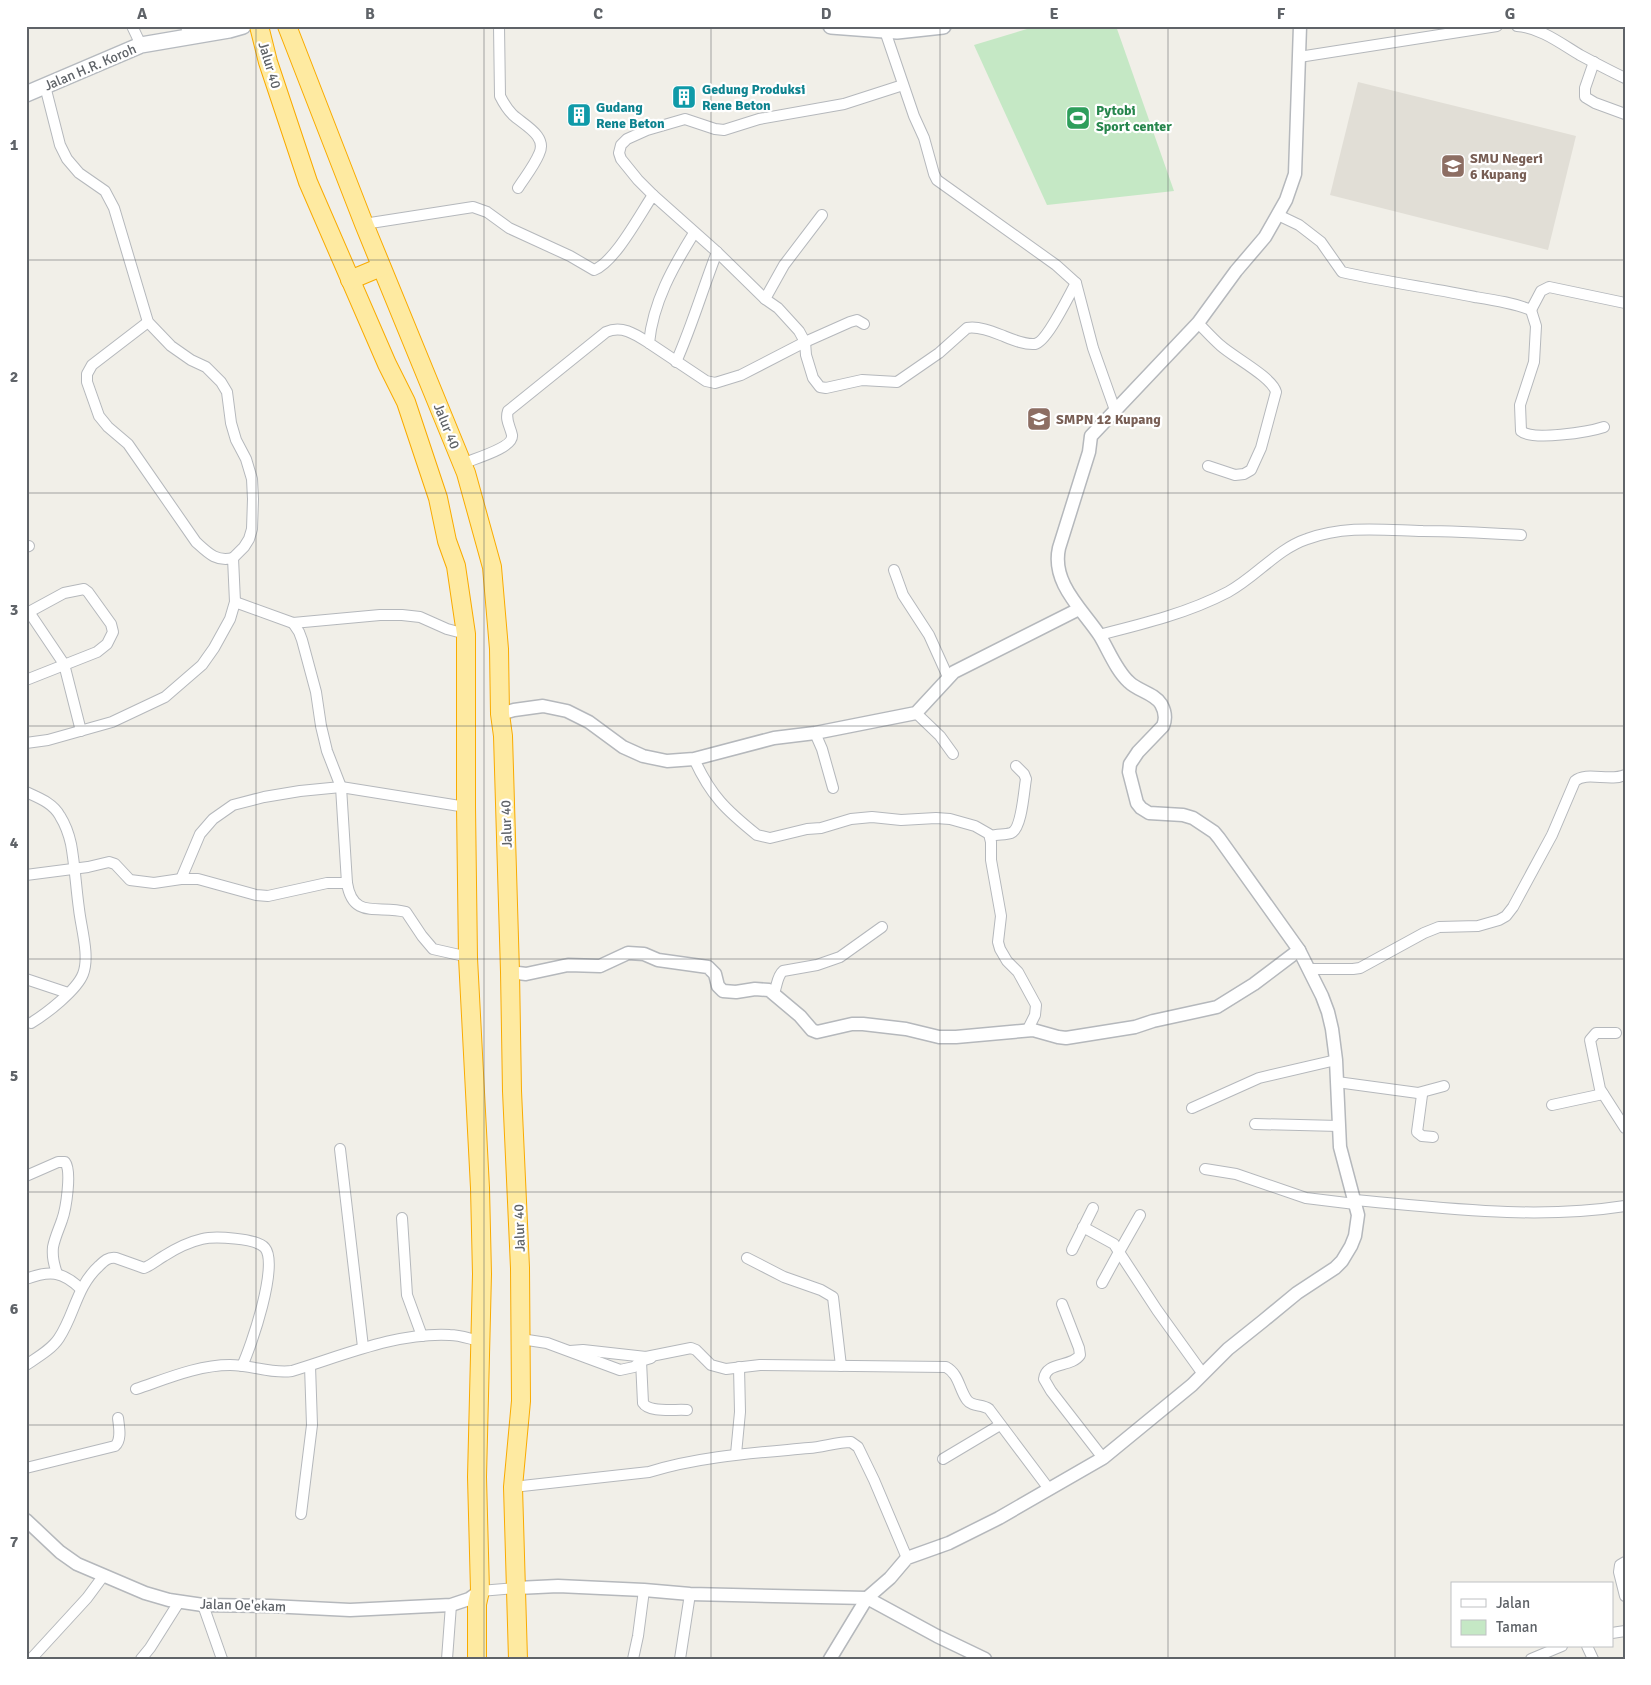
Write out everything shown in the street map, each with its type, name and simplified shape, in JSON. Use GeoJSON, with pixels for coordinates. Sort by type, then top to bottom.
{"type":"FeatureCollection","features":[{"type":"Feature","properties":{"kind":"highway","name":"Jalur 40"},"geometry":{"type":"LineString","coordinates":[[259,26],[268,62],[308,182],[350,280],[406,402],[438,498],[447,541],[456,566],[466,634],[468,958],[480,1188],[482,1274],[477,1467],[480,1591],[477,1604],[477,1659]]}},
{"type":"Feature","properties":{"kind":"highway","name":"Jalur 40"},"geometry":{"type":"LineString","coordinates":[[287,26],[381,267],[462,464],[492,567],[499,649],[500,714],[503,736],[512,1091],[519,1214],[520,1401],[513,1487],[518,1659]]}},
{"type":"Feature","properties":{"kind":"highway"},"geometry":{"type":"LineString","coordinates":[[350,280],[381,267]]}},
{"type":"Feature","properties":{"kind":"main road","name":"Jalan H.R. Koroh"},"geometry":{"type":"LineString","coordinates":[[26,94],[141,45],[187,32],[229,30],[243,26]]}},
{"type":"Feature","properties":{"kind":"main road"},"geometry":{"type":"LineString","coordinates":[[830,26],[885,31],[911,31],[943,26]]}},
{"type":"Feature","properties":{"kind":"street"},"geometry":{"type":"LineString","coordinates":[[132,26],[141,45]]}},
{"type":"Feature","properties":{"kind":"street"},"geometry":{"type":"LineString","coordinates":[[499,26],[500,96],[504,106],[532,130],[542,146],[540,153],[518,188]]}},
{"type":"Feature","properties":{"kind":"street"},"geometry":{"type":"LineString","coordinates":[[830,1659],[867,1598],[890,1578],[907,1558],[949,1543],[999,1518],[1103,1458],[1192,1385],[1228,1349],[1297,1293],[1335,1268],[1342,1261],[1355,1236],[1358,1215],[1340,1147],[1336,1060],[1328,1012],[1300,950],[1214,832],[1193,818],[1183,815],[1149,813],[1137,803],[1130,764],[1138,752],[1163,726],[1165,717],[1160,702],[1134,686],[1124,676],[1099,635],[1067,592],[1058,567],[1057,555],[1089,452],[1091,436],[1198,323],[1264,236],[1278,215],[1289,193],[1295,174],[1300,26]]}},
{"type":"Feature","properties":{"kind":"street"},"geometry":{"type":"LineString","coordinates":[[1299,57],[1497,26]]}},
{"type":"Feature","properties":{"kind":"street"},"geometry":{"type":"LineString","coordinates":[[1517,26],[1530,28],[1544,34],[1625,78]]}},
{"type":"Feature","properties":{"kind":"street"},"geometry":{"type":"LineString","coordinates":[[885,31],[914,116],[924,138],[937,180],[1056,265],[1076,283],[1093,348],[1115,410]]}},
{"type":"Feature","properties":{"kind":"street"},"geometry":{"type":"LineString","coordinates":[[1594,62],[1585,88],[1585,97],[1595,103],[1625,114]]}},
{"type":"Feature","properties":{"kind":"street"},"geometry":{"type":"LineString","coordinates":[[903,85],[844,104],[759,119],[724,130],[685,119],[646,130],[627,139],[621,145],[618,153],[638,180],[653,195],[717,252],[764,299],[782,312],[799,331],[805,342],[810,371],[820,387],[826,388],[862,380],[897,382],[933,358],[967,328],[980,328],[1021,342],[1036,344],[1041,342],[1076,283]]}},
{"type":"Feature","properties":{"kind":"street"},"geometry":{"type":"LineString","coordinates":[[45,86],[60,146],[67,159],[79,173],[105,191],[114,208],[148,322],[171,346],[206,368],[221,382],[227,392],[231,423],[252,479],[253,499],[252,529],[249,539],[233,558],[217,558],[209,555],[196,542],[128,444],[108,427],[100,416],[87,382],[86,374],[92,365],[148,322]]}},
{"type":"Feature","properties":{"kind":"street"},"geometry":{"type":"LineString","coordinates":[[364,224],[473,207],[487,212],[508,228],[570,256],[594,270],[601,266],[622,244],[653,195]]}},
{"type":"Feature","properties":{"kind":"street"},"geometry":{"type":"LineString","coordinates":[[764,299],[784,265],[822,215]]}},
{"type":"Feature","properties":{"kind":"street"},"geometry":{"type":"LineString","coordinates":[[1278,215],[1299,226],[1321,242],[1342,272],[1381,281],[1416,285],[1494,300],[1531,310]]}},
{"type":"Feature","properties":{"kind":"street"},"geometry":{"type":"LineString","coordinates":[[649,343],[650,326],[671,270],[694,233]]}},
{"type":"Feature","properties":{"kind":"street"},"geometry":{"type":"LineString","coordinates":[[676,362],[686,340],[697,304],[717,252]]}},
{"type":"Feature","properties":{"kind":"street"},"geometry":{"type":"LineString","coordinates":[[1604,427],[1590,432],[1568,434],[1529,435],[1521,431],[1520,405],[1534,362],[1536,326],[1531,310],[1541,291],[1548,287],[1625,303]]}},
{"type":"Feature","properties":{"kind":"street"},"geometry":{"type":"LineString","coordinates":[[462,464],[504,447],[510,442],[512,437],[507,417],[508,412],[612,329],[626,330],[706,381],[715,383],[741,375],[805,342],[850,322],[857,320],[864,324]]}},
{"type":"Feature","properties":{"kind":"street"},"geometry":{"type":"LineString","coordinates":[[1198,323],[1220,345],[1268,380],[1276,392],[1261,448],[1251,470],[1244,474],[1235,475],[1208,466]]}},
{"type":"Feature","properties":{"kind":"street"},"geometry":{"type":"LineString","coordinates":[[1099,635],[1155,620],[1205,603],[1240,585],[1288,548],[1320,534],[1380,528],[1521,535]]}},
{"type":"Feature","properties":{"kind":"street"},"geometry":{"type":"LineString","coordinates":[[26,743],[82,731],[112,722],[165,697],[188,678],[202,665],[218,642],[230,618],[234,602],[233,558]]}},
{"type":"Feature","properties":{"kind":"street"},"geometry":{"type":"LineString","coordinates":[[894,570],[903,595],[930,635],[948,677]]}},
{"type":"Feature","properties":{"kind":"street"},"geometry":{"type":"LineString","coordinates":[[26,680],[64,664],[97,652],[107,644],[113,632],[112,624],[84,589],[64,593],[28,612],[64,664],[82,731]]}},
{"type":"Feature","properties":{"kind":"street"},"geometry":{"type":"LineString","coordinates":[[234,602],[293,623],[380,615],[402,615],[420,617],[447,629],[466,634]]}},
{"type":"Feature","properties":{"kind":"street"},"geometry":{"type":"LineString","coordinates":[[500,714],[543,706],[567,711],[589,722],[623,747],[643,756],[667,762],[694,759],[774,738],[815,733],[916,713],[954,672],[1079,609]]}},
{"type":"Feature","properties":{"kind":"street"},"geometry":{"type":"LineString","coordinates":[[293,623],[302,640],[316,692],[327,751],[341,787],[350,896],[355,904],[360,907],[404,911],[433,948],[468,958]]}},
{"type":"Feature","properties":{"kind":"street"},"geometry":{"type":"LineString","coordinates":[[916,713],[940,736],[953,754]]}},
{"type":"Feature","properties":{"kind":"street"},"geometry":{"type":"LineString","coordinates":[[815,733],[822,749],[832,788]]}},
{"type":"Feature","properties":{"kind":"street"},"geometry":{"type":"LineString","coordinates":[[694,759],[704,780],[720,802],[761,837],[770,838],[872,817],[900,820],[950,819],[975,826],[991,836],[1011,833],[1018,826],[1021,816],[1026,778],[1016,766]]}},
{"type":"Feature","properties":{"kind":"street"},"geometry":{"type":"LineString","coordinates":[[1309,969],[1360,968],[1424,933],[1439,927],[1478,926],[1499,920],[1513,907],[1556,826],[1575,781],[1580,777],[1617,778],[1625,775]]}},
{"type":"Feature","properties":{"kind":"street"},"geometry":{"type":"LineString","coordinates":[[181,879],[200,834],[213,819],[233,805],[264,797],[341,787],[466,807]]}},
{"type":"Feature","properties":{"kind":"street"},"geometry":{"type":"LineString","coordinates":[[26,792],[49,803],[60,815],[71,843],[84,941],[85,964],[83,974],[68,994],[43,1016],[31,1023]]}},
{"type":"Feature","properties":{"kind":"street"},"geometry":{"type":"LineString","coordinates":[[991,836],[991,860],[1001,916],[998,942],[1007,961],[1018,972],[1036,1005],[1035,1015],[1026,1031]]}},
{"type":"Feature","properties":{"kind":"street"},"geometry":{"type":"LineString","coordinates":[[26,875],[109,862],[115,864],[130,880],[154,884],[181,879],[198,879],[243,892],[268,896],[319,884],[348,882]]}},
{"type":"Feature","properties":{"kind":"street"},"geometry":{"type":"LineString","coordinates":[[774,993],[778,985],[779,975],[783,971],[817,965],[840,957],[882,927]]}},
{"type":"Feature","properties":{"kind":"street"},"geometry":{"type":"LineString","coordinates":[[510,972],[526,974],[568,965],[600,966],[628,953],[644,954],[658,960],[708,967],[716,974],[718,986],[729,992],[760,989],[774,993],[783,1003],[800,1016],[812,1030],[819,1033],[852,1024],[906,1029],[939,1037],[1033,1030],[1058,1037],[1080,1036],[1135,1027],[1153,1021],[1217,1007],[1254,984],[1300,950]]}},
{"type":"Feature","properties":{"kind":"street"},"geometry":{"type":"LineString","coordinates":[[26,979],[68,994]]}},
{"type":"Feature","properties":{"kind":"street"},"geometry":{"type":"LineString","coordinates":[[1616,1033],[1596,1033],[1590,1040],[1600,1089],[1625,1128]]}},
{"type":"Feature","properties":{"kind":"street"},"geometry":{"type":"LineString","coordinates":[[1192,1108],[1258,1078],[1336,1060]]}},
{"type":"Feature","properties":{"kind":"street"},"geometry":{"type":"LineString","coordinates":[[1337,1082],[1418,1093],[1444,1086]]}},
{"type":"Feature","properties":{"kind":"street"},"geometry":{"type":"LineString","coordinates":[[1418,1093],[1422,1095],[1417,1132],[1422,1136],[1433,1137]]}},
{"type":"Feature","properties":{"kind":"street"},"geometry":{"type":"LineString","coordinates":[[1552,1105],[1603,1094]]}},
{"type":"Feature","properties":{"kind":"street"},"geometry":{"type":"LineString","coordinates":[[1254,1124],[1339,1126]]}},
{"type":"Feature","properties":{"kind":"street"},"geometry":{"type":"LineString","coordinates":[[340,1149],[363,1347]]}},
{"type":"Feature","properties":{"kind":"street"},"geometry":{"type":"LineString","coordinates":[[26,1176],[58,1162],[65,1162],[67,1166],[66,1201],[63,1218],[53,1248],[53,1260],[57,1274]]}},
{"type":"Feature","properties":{"kind":"street"},"geometry":{"type":"LineString","coordinates":[[1205,1168],[1236,1174],[1306,1198],[1528,1214],[1591,1211],[1625,1206]]}},
{"type":"Feature","properties":{"kind":"street"},"geometry":{"type":"LineString","coordinates":[[1072,1250],[1093,1208]]}},
{"type":"Feature","properties":{"kind":"street"},"geometry":{"type":"LineString","coordinates":[[1102,1283],[1140,1215]]}},
{"type":"Feature","properties":{"kind":"street"},"geometry":{"type":"LineString","coordinates":[[402,1218],[407,1295],[422,1336]]}},
{"type":"Feature","properties":{"kind":"street"},"geometry":{"type":"LineString","coordinates":[[1083,1228],[1114,1244],[1157,1310],[1203,1374]]}},
{"type":"Feature","properties":{"kind":"street"},"geometry":{"type":"LineString","coordinates":[[26,1365],[59,1339],[81,1289],[96,1269],[110,1257],[144,1268],[189,1243],[203,1238],[240,1239],[262,1245],[267,1252],[268,1266],[258,1324],[242,1366]]}},
{"type":"Feature","properties":{"kind":"street"},"geometry":{"type":"LineString","coordinates":[[747,1258],[784,1277],[821,1290],[833,1297],[841,1366]]}},
{"type":"Feature","properties":{"kind":"street"},"geometry":{"type":"LineString","coordinates":[[26,1279],[44,1272],[57,1274],[70,1280],[81,1289]]}},
{"type":"Feature","properties":{"kind":"street"},"geometry":{"type":"LineString","coordinates":[[1062,1304],[1080,1355],[1076,1360],[1049,1369],[1045,1373],[1044,1379],[1051,1392],[1103,1458]]}},
{"type":"Feature","properties":{"kind":"street"},"geometry":{"type":"LineString","coordinates":[[136,1388],[204,1368],[230,1365],[283,1372],[310,1366],[363,1347],[422,1336],[450,1335],[480,1341]]}},
{"type":"Feature","properties":{"kind":"street"},"geometry":{"type":"LineString","coordinates":[[521,1339],[542,1342],[620,1370],[634,1367],[641,1361],[666,1352]]}},
{"type":"Feature","properties":{"kind":"street"},"geometry":{"type":"LineString","coordinates":[[570,1351],[583,1350],[646,1357],[691,1348],[696,1350],[707,1362],[716,1367],[726,1368],[760,1365],[946,1367],[955,1375],[967,1400],[972,1404],[987,1407],[1049,1489]]}},
{"type":"Feature","properties":{"kind":"street"},"geometry":{"type":"LineString","coordinates":[[641,1361],[644,1406],[650,1409],[687,1410]]}},
{"type":"Feature","properties":{"kind":"street"},"geometry":{"type":"LineString","coordinates":[[301,1514],[312,1425],[310,1366]]}},
{"type":"Feature","properties":{"kind":"street"},"geometry":{"type":"LineString","coordinates":[[736,1454],[740,1412],[739,1367]]}},
{"type":"Feature","properties":{"kind":"street"},"geometry":{"type":"LineString","coordinates":[[26,1468],[115,1446],[118,1444],[119,1438],[118,1418]]}},
{"type":"Feature","properties":{"kind":"street"},"geometry":{"type":"LineString","coordinates":[[943,1459],[1000,1425]]}},
{"type":"Feature","properties":{"kind":"street"},"geometry":{"type":"LineString","coordinates":[[513,1487],[649,1472],[664,1466],[736,1454],[813,1448],[846,1442],[854,1443],[858,1447],[874,1480],[907,1558]]}},
{"type":"Feature","properties":{"kind":"street","name":"Jalan Oe'ekam"},"geometry":{"type":"LineString","coordinates":[[26,1520],[60,1552],[77,1564],[145,1593],[179,1602],[203,1605],[350,1610],[451,1605],[469,1599],[480,1591]]}},
{"type":"Feature","properties":{"kind":"street"},"geometry":{"type":"LineString","coordinates":[[1625,1562],[1620,1565],[1619,1572],[1625,1596]]}},
{"type":"Feature","properties":{"kind":"street"},"geometry":{"type":"LineString","coordinates":[[31,1659],[87,1598],[104,1575]]}},
{"type":"Feature","properties":{"kind":"street"},"geometry":{"type":"LineString","coordinates":[[480,1591],[558,1586],[690,1594],[867,1598],[937,1636],[985,1659]]}},
{"type":"Feature","properties":{"kind":"street"},"geometry":{"type":"LineString","coordinates":[[633,1659],[644,1590]]}},
{"type":"Feature","properties":{"kind":"street"},"geometry":{"type":"LineString","coordinates":[[680,1659],[690,1594]]}},
{"type":"Feature","properties":{"kind":"street"},"geometry":{"type":"LineString","coordinates":[[141,1659],[179,1602]]}},
{"type":"Feature","properties":{"kind":"street"},"geometry":{"type":"LineString","coordinates":[[203,1605],[222,1659]]}},
{"type":"Feature","properties":{"kind":"street"},"geometry":{"type":"LineString","coordinates":[[447,1659],[451,1605]]}},
{"type":"Feature","properties":{"kind":"street"},"geometry":{"type":"LineString","coordinates":[[1531,1659],[1557,1648]]}},
{"type":"Feature","properties":{"kind":"shaded area","name":"SMU Negeri 6 Kupang"},"geometry":{"type":"Polygon","coordinates":[[[1358,82],[1576,136],[1548,250],[1330,195],[1358,82]]]}},
{"type":"Feature","properties":{"kind":"green space","name":"Pytobi Sport center"},"geometry":{"type":"Polygon","coordinates":[[[1037,26],[1116,26],[1174,191],[1047,205],[974,45],[1037,26]]]}},
{"type":"Feature","properties":{"kind":"place","name":"Gedung Produksi Rene Beton"},"geometry":{"type":"Point","coordinates":[684,97]}},
{"type":"Feature","properties":{"kind":"place","name":"Gudang Rene Beton"},"geometry":{"type":"Point","coordinates":[579,115]}},
{"type":"Feature","properties":{"kind":"place","name":"Pytobi Sport center"},"geometry":{"type":"Point","coordinates":[1078,118]}},
{"type":"Feature","properties":{"kind":"place","name":"SMU Negeri 6 Kupang"},"geometry":{"type":"Point","coordinates":[1453,166]}},
{"type":"Feature","properties":{"kind":"place","name":"SMPN 12 Kupang"},"geometry":{"type":"Point","coordinates":[1039,419]}}]}
